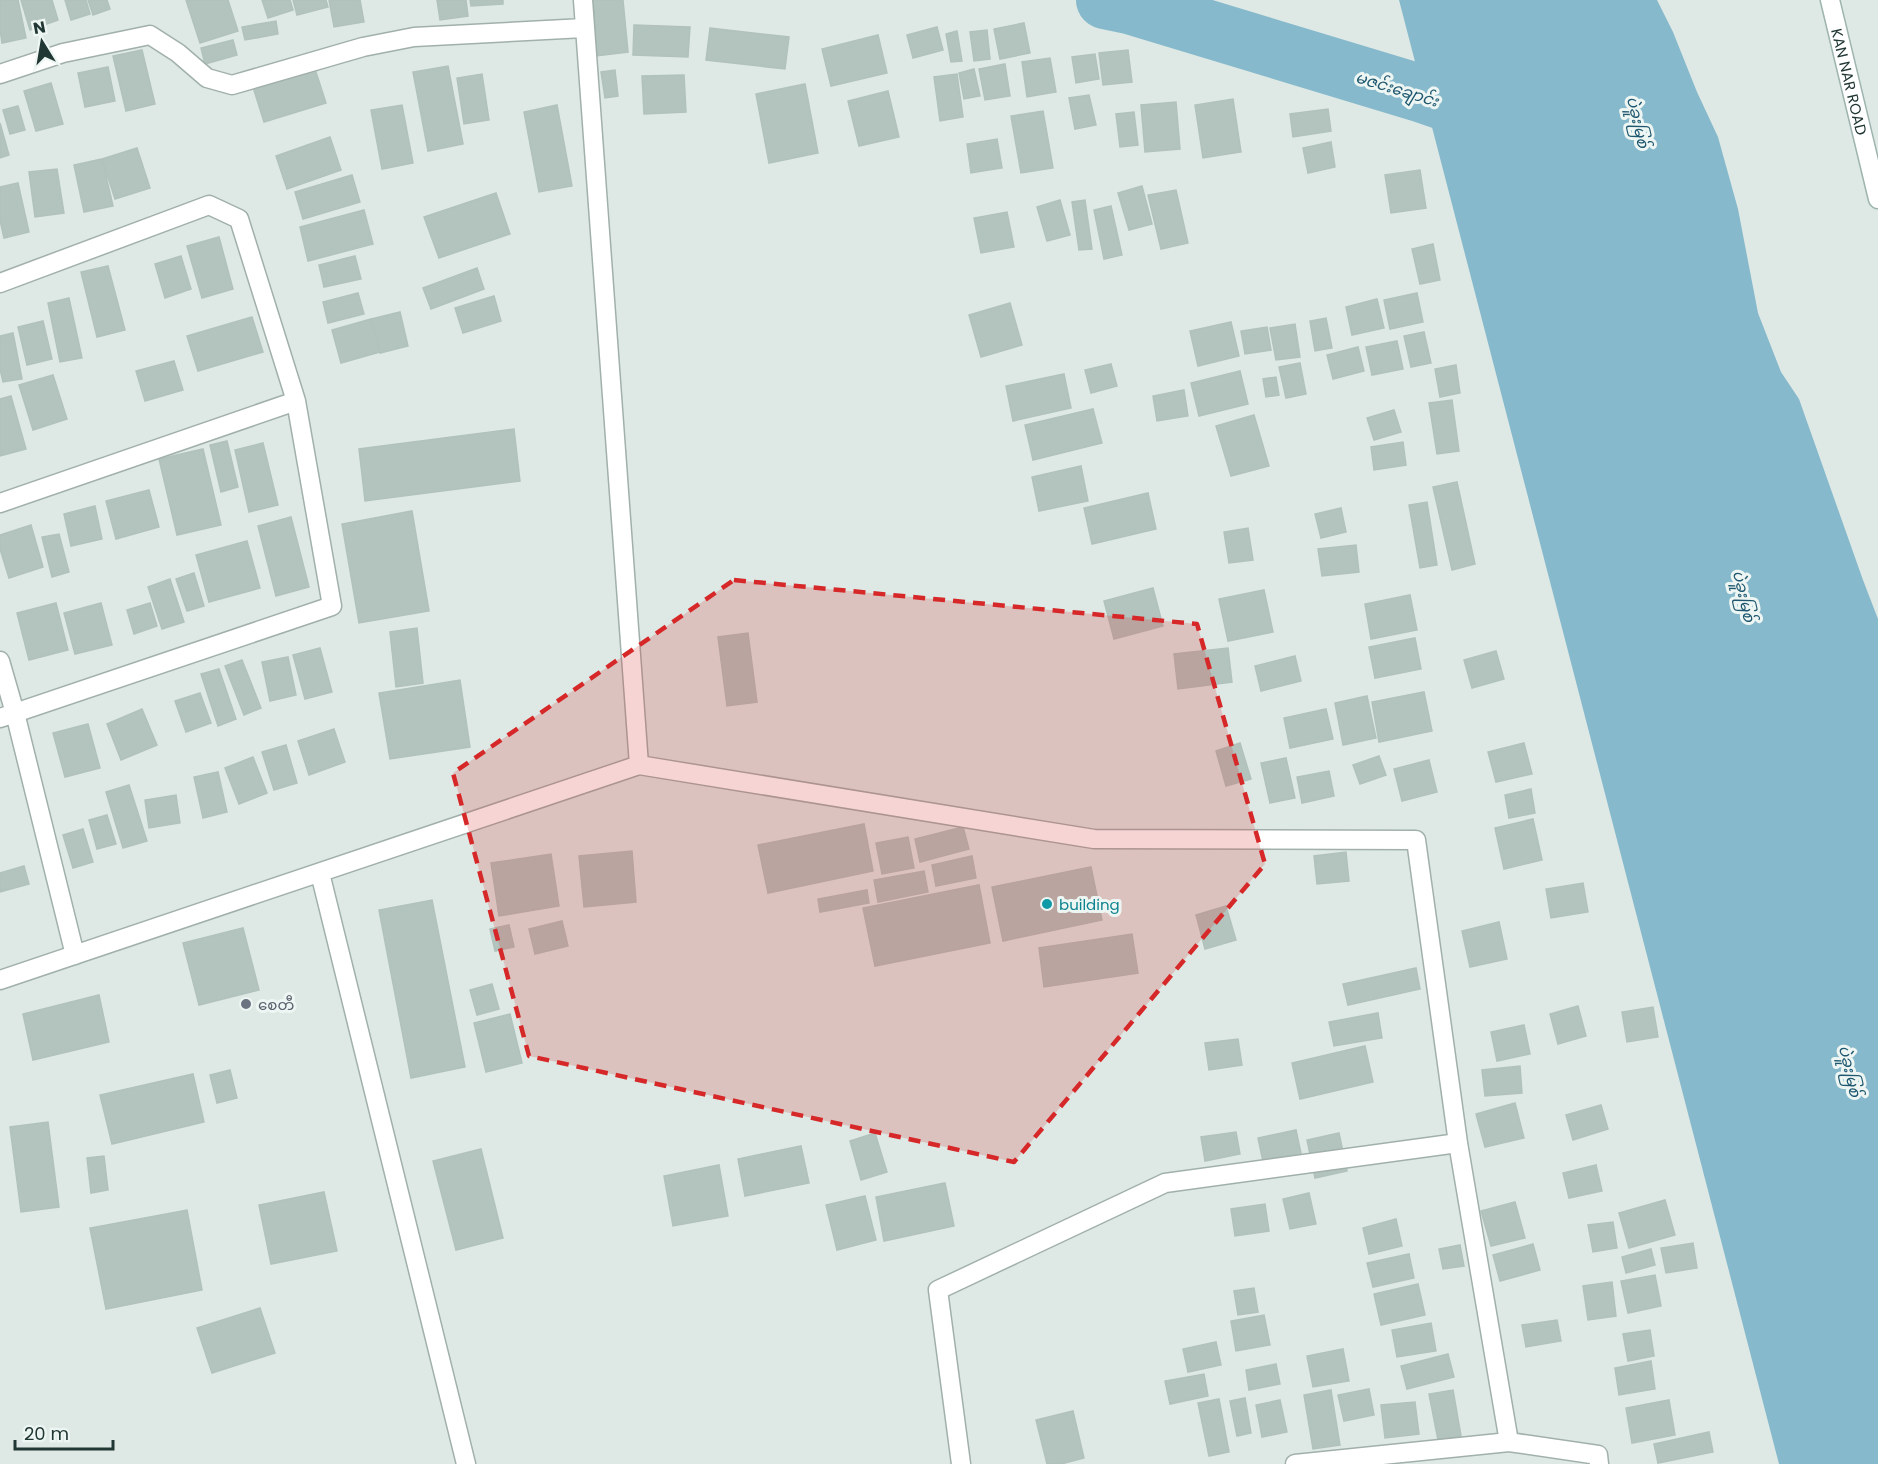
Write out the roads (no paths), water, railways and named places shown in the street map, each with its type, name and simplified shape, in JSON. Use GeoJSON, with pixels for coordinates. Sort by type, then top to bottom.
{"type":"FeatureCollection","features":[{"type":"Feature","properties":{"kind":"street"},"geometry":{"type":"LineString","coordinates":[[583,0],[639,765]]}},
{"type":"Feature","properties":{"kind":"street","name":"KAN NAR ROAD"},"geometry":{"type":"LineString","coordinates":[[1830,0],[1878,199]]}},
{"type":"Feature","properties":{"kind":"street"},"geometry":{"type":"LineString","coordinates":[[0,74],[63,53],[150,35],[178,53],[207,78],[232,85],[363,47],[414,37],[584,28]]}},
{"type":"Feature","properties":{"kind":"street"},"geometry":{"type":"LineString","coordinates":[[0,283],[209,205],[239,219],[296,401],[332,606],[8,715]]}},
{"type":"Feature","properties":{"kind":"street"},"geometry":{"type":"LineString","coordinates":[[0,503],[296,401]]}},
{"type":"Feature","properties":{"kind":"street"},"geometry":{"type":"LineString","coordinates":[[0,661],[8,715],[75,954]]}},
{"type":"Feature","properties":{"kind":"street"},"geometry":{"type":"LineString","coordinates":[[0,980],[639,765],[1094,839],[1416,840],[1458,1143],[1509,1442]]}},
{"type":"Feature","properties":{"kind":"street"},"geometry":{"type":"LineString","coordinates":[[320,873],[466,1464]]}},
{"type":"Feature","properties":{"kind":"street"},"geometry":{"type":"LineString","coordinates":[[961,1464],[938,1290],[1165,1183],[1458,1143]]}},
{"type":"Feature","properties":{"kind":"street"},"geometry":{"type":"LineString","coordinates":[[1295,1464],[1509,1442],[1598,1455],[1599,1464]]}},
{"type":"Feature","properties":{"kind":"water","name":"ပဲခူးမြစ်"},"geometry":{"type":"Polygon","coordinates":[[[1399,0],[1657,0],[1718,137],[1738,209],[1758,313],[1781,372],[1799,399],[1878,619],[1878,1464],[1779,1464],[1399,0]]]}},
{"type":"Feature","properties":{"kind":"waterway","name":"မဇင်းချောင်း"},"geometry":{"type":"LineString","coordinates":[[1105,0],[1129,5],[1423,94],[1499,120]]}},
{"type":"Feature","properties":{"kind":"place","name":"building"},"geometry":{"type":"Point","coordinates":[1047,904]}},
{"type":"Feature","properties":{"kind":"place","name":"စေတီ"},"geometry":{"type":"Point","coordinates":[246,1004]}}]}
